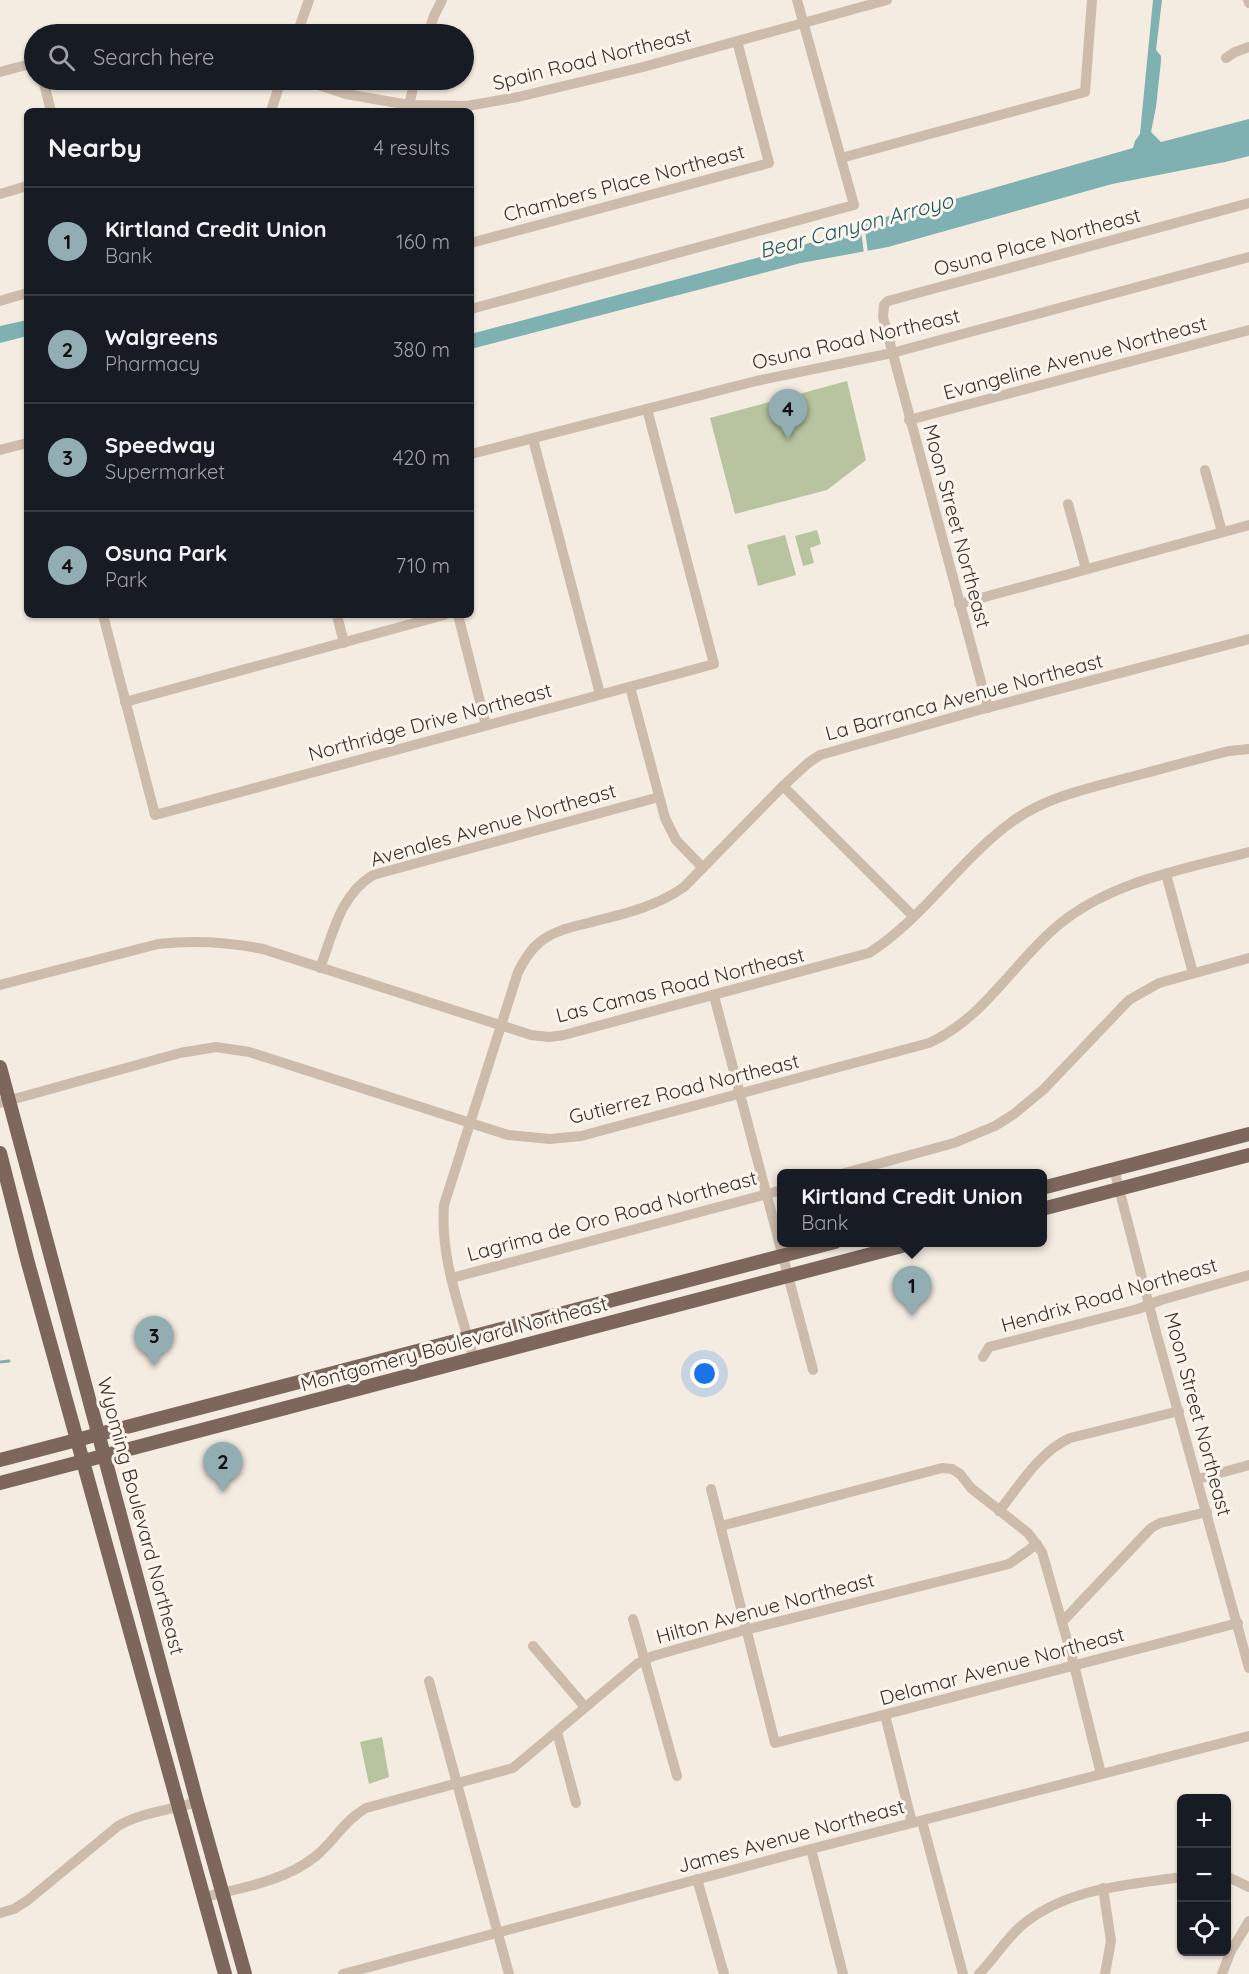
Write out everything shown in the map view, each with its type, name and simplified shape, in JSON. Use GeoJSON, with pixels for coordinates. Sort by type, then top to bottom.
{"type":"FeatureCollection","features":[{"type":"Feature","properties":{"kind":"main road","name":"Wyoming Boulevard Northeast"},"geometry":{"type":"LineString","coordinates":[[0,1067],[4,1101],[99,1434],[245,1974]]}},
{"type":"Feature","properties":{"kind":"main road"},"geometry":{"type":"LineString","coordinates":[[1047,1187],[1249,1134]]}},
{"type":"Feature","properties":{"kind":"main road","name":"Wyoming Boulevard Northeast"},"geometry":{"type":"LineString","coordinates":[[0,1152],[31,1275],[225,1974]]}},
{"type":"Feature","properties":{"kind":"main road"},"geometry":{"type":"LineString","coordinates":[[1047,1208],[1249,1155]]}},
{"type":"Feature","properties":{"kind":"main road","name":"Montgomery Boulevard Northeast"},"geometry":{"type":"LineString","coordinates":[[0,1460],[816,1247]]}},
{"type":"Feature","properties":{"kind":"main road","name":"Montgomery Boulevard Northeast"},"geometry":{"type":"LineString","coordinates":[[0,1483],[898,1247]]}},
{"type":"Feature","properties":{"kind":"street"},"geometry":{"type":"LineString","coordinates":[[301,24],[309,0]]}},
{"type":"Feature","properties":{"kind":"street"},"geometry":{"type":"LineString","coordinates":[[431,24],[442,0]]}},
{"type":"Feature","properties":{"kind":"street"},"geometry":{"type":"LineString","coordinates":[[474,308],[854,205],[797,0]]}},
{"type":"Feature","properties":{"kind":"street","name":"Spain Road Northeast"},"geometry":{"type":"LineString","coordinates":[[334,90],[410,105],[467,106],[518,98],[643,67],[887,0]]}},
{"type":"Feature","properties":{"kind":"street"},"geometry":{"type":"LineString","coordinates":[[841,158],[1084,92],[1092,0]]}},
{"type":"Feature","properties":{"kind":"street","name":"Chambers Place Northeast"},"geometry":{"type":"LineString","coordinates":[[474,242],[769,163],[737,41]]}},
{"type":"Feature","properties":{"kind":"street"},"geometry":{"type":"LineString","coordinates":[[1226,58],[1249,47]]}},
{"type":"Feature","properties":{"kind":"street"},"geometry":{"type":"LineString","coordinates":[[0,72],[24,66]]}},
{"type":"Feature","properties":{"kind":"street"},"geometry":{"type":"LineString","coordinates":[[46,90],[50,108]]}},
{"type":"Feature","properties":{"kind":"street"},"geometry":{"type":"LineString","coordinates":[[272,108],[278,90]]}},
{"type":"Feature","properties":{"kind":"street"},"geometry":{"type":"LineString","coordinates":[[410,105],[413,90]]}},
{"type":"Feature","properties":{"kind":"street"},"geometry":{"type":"LineString","coordinates":[[0,194],[24,187]]}},
{"type":"Feature","properties":{"kind":"street","name":"Osuna Place Northeast"},"geometry":{"type":"LineString","coordinates":[[892,352],[882,311],[884,304],[888,302],[1249,203]]}},
{"type":"Feature","properties":{"kind":"street","name":"Osuna Road Northeast"},"geometry":{"type":"LineString","coordinates":[[474,453],[756,381],[892,352],[1249,257]]}},
{"type":"Feature","properties":{"kind":"street"},"geometry":{"type":"LineString","coordinates":[[0,301],[24,294]]}},
{"type":"Feature","properties":{"kind":"street","name":"Evangeline Avenue Northeast"},"geometry":{"type":"LineString","coordinates":[[909,420],[1249,330]]}},
{"type":"Feature","properties":{"kind":"street","name":"Moon Street Northeast"},"geometry":{"type":"LineString","coordinates":[[892,352],[988,708]]}},
{"type":"Feature","properties":{"kind":"street","name":"Northridge Drive Northeast"},"geometry":{"type":"LineString","coordinates":[[125,702],[155,815],[714,664],[646,410]]}},
{"type":"Feature","properties":{"kind":"street"},"geometry":{"type":"LineString","coordinates":[[533,440],[600,694]]}},
{"type":"Feature","properties":{"kind":"street"},"geometry":{"type":"LineString","coordinates":[[0,450],[24,445]]}},
{"type":"Feature","properties":{"kind":"street"},"geometry":{"type":"LineString","coordinates":[[1205,470],[1222,532]]}},
{"type":"Feature","properties":{"kind":"street"},"geometry":{"type":"LineString","coordinates":[[1068,504],[1086,569]]}},
{"type":"Feature","properties":{"kind":"street"},"geometry":{"type":"LineString","coordinates":[[959,604],[1249,525]]}},
{"type":"Feature","properties":{"kind":"street"},"geometry":{"type":"LineString","coordinates":[[104,618],[125,702],[433,618]]}},
{"type":"Feature","properties":{"kind":"street"},"geometry":{"type":"LineString","coordinates":[[338,618],[344,643]]}},
{"type":"Feature","properties":{"kind":"street"},"geometry":{"type":"LineString","coordinates":[[459,618],[486,725]]}},
{"type":"Feature","properties":{"kind":"street","name":"La Barranca Avenue Northeast"},"geometry":{"type":"LineString","coordinates":[[474,1359],[444,1249],[442,1226],[444,1205],[518,972],[526,957],[542,940],[564,930],[655,904],[684,887],[783,786],[820,755],[1249,639]]}},
{"type":"Feature","properties":{"kind":"street"},"geometry":{"type":"LineString","coordinates":[[630,687],[665,818],[676,840],[703,868]]}},
{"type":"Feature","properties":{"kind":"street","name":"Las Camas Road Northeast"},"geometry":{"type":"LineString","coordinates":[[0,985],[135,949],[183,941],[244,945],[263,949],[531,1035],[549,1037],[564,1035],[869,953],[883,944],[913,916],[994,836],[1014,820],[1036,807],[1081,790],[1229,751],[1249,749]]}},
{"type":"Feature","properties":{"kind":"street"},"geometry":{"type":"LineString","coordinates":[[783,786],[913,916]]}},
{"type":"Feature","properties":{"kind":"street","name":"Avenales Avenue Northeast"},"geometry":{"type":"LineString","coordinates":[[320,968],[348,897],[362,882],[373,875],[660,797]]}},
{"type":"Feature","properties":{"kind":"street","name":"Gutierrez Road Northeast"},"geometry":{"type":"LineString","coordinates":[[4,1101],[180,1053],[216,1047],[249,1052],[508,1136],[566,1138],[581,1136],[914,1048],[943,1036],[975,1012],[1042,939],[1072,914],[1124,886],[1249,852]]}},
{"type":"Feature","properties":{"kind":"street"},"geometry":{"type":"LineString","coordinates":[[1166,874],[1193,973]]}},
{"type":"Feature","properties":{"kind":"street"},"geometry":{"type":"LineString","coordinates":[[856,1169],[954,1143],[995,1126],[1043,1090],[1129,1000],[1159,982],[1249,958]]}},
{"type":"Feature","properties":{"kind":"street"},"geometry":{"type":"LineString","coordinates":[[714,996],[777,1237]]}},
{"type":"Feature","properties":{"kind":"street","name":"Moon Street Northeast"},"geometry":{"type":"LineString","coordinates":[[1114,1169],[1249,1668]]}},
{"type":"Feature","properties":{"kind":"street","name":"Lagrima de Oro Road Northeast"},"geometry":{"type":"LineString","coordinates":[[452,1278],[777,1191]]}},
{"type":"Feature","properties":{"kind":"street"},"geometry":{"type":"LineString","coordinates":[[780,1247],[813,1370]]}},
{"type":"Feature","properties":{"kind":"street","name":"Hendrix Road Northeast"},"geometry":{"type":"LineString","coordinates":[[983,1357],[989,1347],[1138,1309],[1249,1275]]}},
{"type":"Feature","properties":{"kind":"street"},"geometry":{"type":"LineString","coordinates":[[999,1510],[1055,1445],[1070,1438],[1179,1411]]}},
{"type":"Feature","properties":{"kind":"street"},"geometry":{"type":"LineString","coordinates":[[1198,1479],[1249,1465]]}},
{"type":"Feature","properties":{"kind":"street"},"geometry":{"type":"LineString","coordinates":[[721,1526],[942,1468],[952,1469],[960,1474],[971,1488],[1028,1533],[1037,1544],[1046,1562],[1101,1774]]}},
{"type":"Feature","properties":{"kind":"street"},"geometry":{"type":"LineString","coordinates":[[711,1489],[745,1630]]}},
{"type":"Feature","properties":{"kind":"street"},"geometry":{"type":"LineString","coordinates":[[1062,1622],[1152,1528],[1160,1523],[1207,1512]]}},
{"type":"Feature","properties":{"kind":"street","name":"Hilton Avenue Northeast"},"geometry":{"type":"LineString","coordinates":[[204,1897],[293,1872],[318,1854],[350,1819],[366,1808],[513,1768],[645,1659],[745,1630],[1009,1564],[1037,1544]]}},
{"type":"Feature","properties":{"kind":"street"},"geometry":{"type":"LineString","coordinates":[[633,1619],[677,1776]]}},
{"type":"Feature","properties":{"kind":"street","name":"Delamar Avenue Northeast"},"geometry":{"type":"LineString","coordinates":[[745,1630],[775,1743],[1238,1623]]}},
{"type":"Feature","properties":{"kind":"street"},"geometry":{"type":"LineString","coordinates":[[533,1646],[585,1707]]}},
{"type":"Feature","properties":{"kind":"street"},"geometry":{"type":"LineString","coordinates":[[429,1681],[509,1974]]}},
{"type":"Feature","properties":{"kind":"street"},"geometry":{"type":"LineString","coordinates":[[885,1715],[963,1974]]}},
{"type":"Feature","properties":{"kind":"street"},"geometry":{"type":"LineString","coordinates":[[557,1732],[576,1803]]}},
{"type":"Feature","properties":{"kind":"street","name":"James Avenue Northeast"},"geometry":{"type":"LineString","coordinates":[[343,1974],[811,1849],[1249,1736]]}},
{"type":"Feature","properties":{"kind":"street"},"geometry":{"type":"LineString","coordinates":[[0,1913],[14,1909],[28,1900],[118,1826],[139,1816],[197,1803]]}},
{"type":"Feature","properties":{"kind":"street"},"geometry":{"type":"LineString","coordinates":[[811,1849],[843,1974]]}},
{"type":"Feature","properties":{"kind":"street"},"geometry":{"type":"LineString","coordinates":[[979,1974],[1008,1939],[1033,1917],[1067,1899],[1103,1888],[1177,1878]]}},
{"type":"Feature","properties":{"kind":"street"},"geometry":{"type":"LineString","coordinates":[[1231,1878],[1249,1887]]}},
{"type":"Feature","properties":{"kind":"street"},"geometry":{"type":"LineString","coordinates":[[697,1879],[724,1974]]}},
{"type":"Feature","properties":{"kind":"street"},"geometry":{"type":"LineString","coordinates":[[1103,1888],[1111,1941],[1105,1974]]}},
{"type":"Feature","properties":{"kind":"street"},"geometry":{"type":"LineString","coordinates":[[1222,1974],[1231,1951],[1249,1921]]}},
{"type":"Feature","properties":{"kind":"green space"},"geometry":{"type":"Polygon","coordinates":[[[847,381],[866,460],[827,490],[735,514],[710,418],[847,381]]]}},
{"type":"Feature","properties":{"kind":"green space"},"geometry":{"type":"Polygon","coordinates":[[[817,530],[821,544],[810,548],[814,563],[803,566],[795,536],[817,530]]]}},
{"type":"Feature","properties":{"kind":"green space"},"geometry":{"type":"Polygon","coordinates":[[[785,535],[796,575],[758,586],[747,545],[785,535]]]}},
{"type":"Feature","properties":{"kind":"green space"},"geometry":{"type":"Polygon","coordinates":[[[382,1737],[389,1777],[369,1784],[360,1742],[382,1737]]]}},
{"type":"Feature","properties":{"kind":"water"},"geometry":{"type":"Polygon","coordinates":[[[1153,0],[1162,0],[1156,50],[1161,56],[1161,61],[1151,132],[1161,142],[1249,119],[1249,156],[1112,184],[888,247],[801,263],[474,348],[474,333],[798,247],[881,218],[913,211],[1133,148],[1140,134],[1153,0]]]}},
{"type":"Feature","properties":{"kind":"water"},"geometry":{"type":"Polygon","coordinates":[[[24,321],[24,337],[0,343],[0,326],[24,321]]]}},
{"type":"Feature","properties":{"kind":"pier"},"geometry":{"type":"Polygon","coordinates":[[[864,220],[868,254],[864,254],[860,222],[864,220]]]}},
{"type":"Feature","properties":{"kind":"waterway"},"geometry":{"type":"LineString","coordinates":[[0,1362],[9,1361]]}},
{"type":"Feature","properties":{"kind":"place","name":"Osuna Park"},"geometry":{"type":"Point","coordinates":[788,439]}},
{"type":"Feature","properties":{"kind":"place","name":"Kirtland Credit Union"},"geometry":{"type":"Point","coordinates":[912,1316]}},
{"type":"Feature","properties":{"kind":"place","name":"Speedway"},"geometry":{"type":"Point","coordinates":[154,1366]}},
{"type":"Feature","properties":{"kind":"place","name":"Walgreens"},"geometry":{"type":"Point","coordinates":[223,1492]}},
{"type":"Feature","properties":{"kind":"water label","name":"Bear Canyon Arroyo"},"geometry":{"type":"Point","coordinates":[856,226]}}]}
